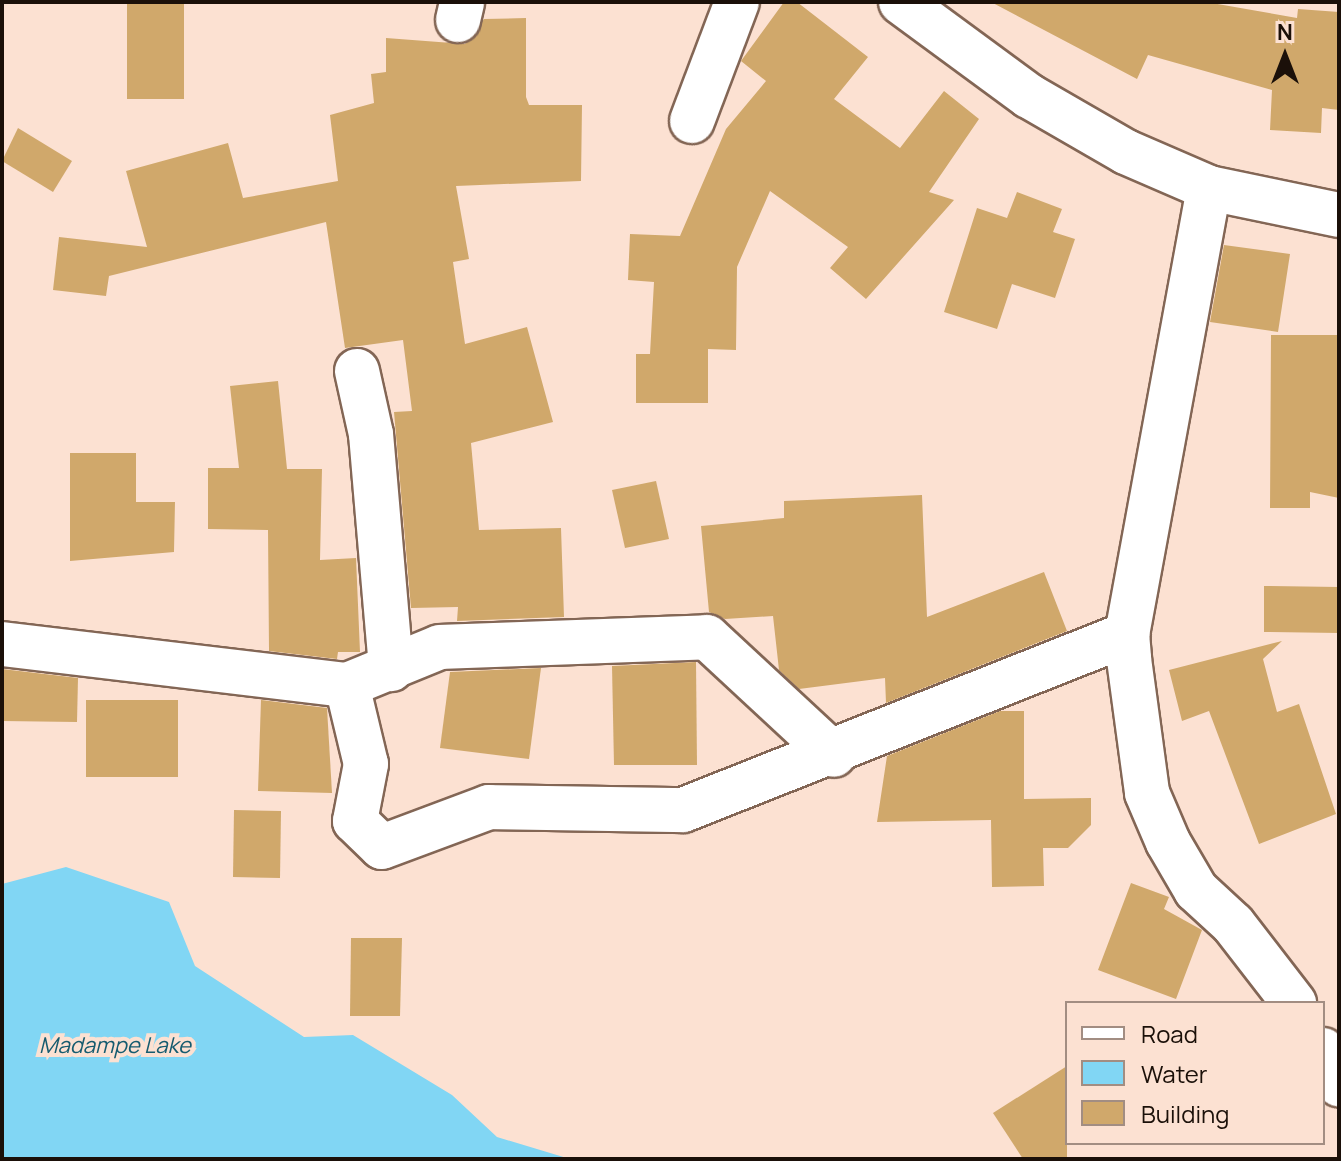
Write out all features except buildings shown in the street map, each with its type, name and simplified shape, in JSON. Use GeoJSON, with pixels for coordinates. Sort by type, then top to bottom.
{"type":"FeatureCollection","features":[{"type":"Feature","properties":{"kind":"street"},"geometry":{"type":"LineString","coordinates":[[692,121],[737,2]]}},
{"type":"Feature","properties":{"kind":"street"},"geometry":{"type":"LineString","coordinates":[[901,2],[1029,96],[1126,152],[1209,188],[1339,215]]}},
{"type":"Feature","properties":{"kind":"street"},"geometry":{"type":"LineString","coordinates":[[1209,188],[1127,634],[1147,793],[1168,842],[1196,890],[1233,924],[1292,1001]]}},
{"type":"Feature","properties":{"kind":"street"},"geometry":{"type":"LineString","coordinates":[[357,371],[371,434],[391,669]]}},
{"type":"Feature","properties":{"kind":"street"},"geometry":{"type":"LineString","coordinates":[[347,685],[366,764],[355,821],[382,847],[489,807],[683,810],[834,755],[1127,634]]}},
{"type":"Feature","properties":{"kind":"street"},"geometry":{"type":"LineString","coordinates":[[2,644],[347,685],[440,647],[707,637],[834,755]]}},
{"type":"Feature","properties":{"kind":"street"},"geometry":{"type":"LineString","coordinates":[[1325,1054],[1339,1085]]}},
{"type":"Feature","properties":{"kind":"water","name":"Madampe Lake"},"geometry":{"type":"Polygon","coordinates":[[[66,867],[169,902],[195,966],[304,1037],[353,1035],[452,1095],[497,1137],[570,1159],[2,1159],[2,884],[66,867]]]}}]}
